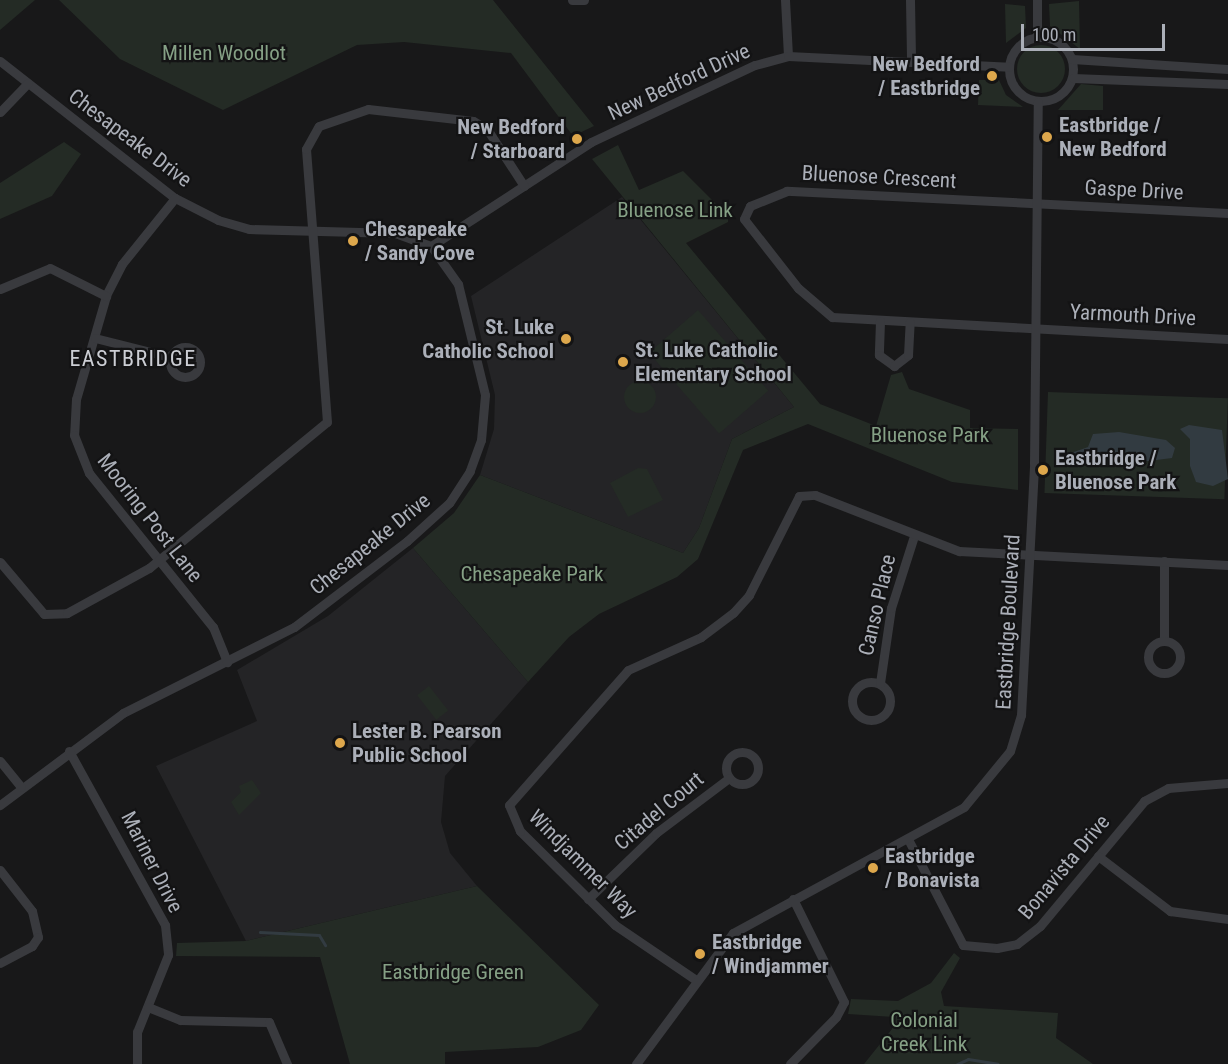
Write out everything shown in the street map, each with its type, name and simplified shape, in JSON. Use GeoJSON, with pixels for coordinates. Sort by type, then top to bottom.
{"type":"FeatureCollection","features":[{"type":"Feature","properties":{"kind":"street"},"geometry":{"type":"LineString","coordinates":[[572,0],[584,0]]}},
{"type":"Feature","properties":{"kind":"street"},"geometry":{"type":"LineString","coordinates":[[785,0],[788,56]]}},
{"type":"Feature","properties":{"kind":"street"},"geometry":{"type":"LineString","coordinates":[[910,0],[911,60]]}},
{"type":"Feature","properties":{"kind":"street"},"geometry":{"type":"LineString","coordinates":[[1037,0],[1037,37]]}},
{"type":"Feature","properties":{"kind":"street"},"geometry":{"type":"LineString","coordinates":[[1037,37],[1059,42],[1072,58],[1073,78],[1061,95],[1038,102],[1015,89],[1009,67],[1018,47],[1037,37]]}},
{"type":"Feature","properties":{"kind":"street","name":"New Bedford Drive"},"geometry":{"type":"LineString","coordinates":[[431,246],[591,142],[733,74],[788,56],[911,60],[1009,67]]}},
{"type":"Feature","properties":{"kind":"street"},"geometry":{"type":"LineString","coordinates":[[1072,58],[1228,69]]}},
{"type":"Feature","properties":{"kind":"street","name":"Chesapeake Drive"},"geometry":{"type":"LineString","coordinates":[[0,61],[175,198],[218,220],[249,229],[395,233],[431,246],[458,284],[482,374],[484,416],[470,471],[449,503],[399,548],[294,627],[123,713],[69,751],[0,805]]}},
{"type":"Feature","properties":{"kind":"street"},"geometry":{"type":"LineString","coordinates":[[1073,78],[1228,84]]}},
{"type":"Feature","properties":{"kind":"street"},"geometry":{"type":"LineString","coordinates":[[0,112],[28,83]]}},
{"type":"Feature","properties":{"kind":"street","name":"Eastbridge Boulevard"},"geometry":{"type":"LineString","coordinates":[[636,1064],[733,933],[793,899],[909,841],[976,796],[1010,751],[1021,715],[1030,556],[1036,328],[1038,102]]}},
{"type":"Feature","properties":{"kind":"street"},"geometry":{"type":"LineString","coordinates":[[0,562],[38,609],[59,616],[117,588],[160,559],[327,422],[307,142],[319,126],[357,110],[481,124],[524,186]]}},
{"type":"Feature","properties":{"kind":"street","name":"Bluenose Crescent"},"geometry":{"type":"LineString","coordinates":[[1036,328],[839,319],[822,311],[750,227],[745,211],[787,191],[1037,202]]}},
{"type":"Feature","properties":{"kind":"street","name":"Mooring Post Lane"},"geometry":{"type":"LineString","coordinates":[[175,198],[122,264],[106,296],[73,417],[78,454],[213,627],[227,662]]}},
{"type":"Feature","properties":{"kind":"street","name":"Gaspe Drive"},"geometry":{"type":"LineString","coordinates":[[1037,202],[1228,213]]}},
{"type":"Feature","properties":{"kind":"street"},"geometry":{"type":"LineString","coordinates":[[0,289],[51,268],[106,296]]}},
{"type":"Feature","properties":{"kind":"street"},"geometry":{"type":"LineString","coordinates":[[880,321],[879,355],[894,366],[908,355],[910,322]]}},
{"type":"Feature","properties":{"kind":"street","name":"Yarmouth Drive"},"geometry":{"type":"LineString","coordinates":[[1036,328],[1228,339]]}},
{"type":"Feature","properties":{"kind":"street"},"geometry":{"type":"LineString","coordinates":[[94,338],[170,357]]}},
{"type":"Feature","properties":{"kind":"street","name":"Windjammer Way"},"geometry":{"type":"LineString","coordinates":[[696,980],[615,925],[520,831],[510,805],[609,688],[628,670],[701,637],[733,613],[749,595],[799,496],[815,495],[914,536],[959,551],[1030,556]]}},
{"type":"Feature","properties":{"kind":"street","name":"Canso Place"},"geometry":{"type":"LineString","coordinates":[[880,683],[865,683],[853,695],[853,708],[864,719],[882,717],[890,707],[890,695],[880,683],[899,572],[914,536]]}},
{"type":"Feature","properties":{"kind":"street"},"geometry":{"type":"LineString","coordinates":[[1030,556],[1228,565]]}},
{"type":"Feature","properties":{"kind":"street"},"geometry":{"type":"LineString","coordinates":[[1164,561],[1164,640]]}},
{"type":"Feature","properties":{"kind":"street","name":"Mariner Drive"},"geometry":{"type":"LineString","coordinates":[[69,751],[165,925],[168,956],[137,1032],[137,1064]]}},
{"type":"Feature","properties":{"kind":"street"},"geometry":{"type":"LineString","coordinates":[[0,761],[21,787]]}},
{"type":"Feature","properties":{"kind":"street","name":"Citadel Court"},"geometry":{"type":"LineString","coordinates":[[588,899],[656,833],[729,778]]}},
{"type":"Feature","properties":{"kind":"street","name":"Bonavista Drive"},"geometry":{"type":"LineString","coordinates":[[909,841],[957,936],[973,948],[1017,944],[1029,937],[1098,856],[1156,794],[1181,786],[1228,783]]}},
{"type":"Feature","properties":{"kind":"street"},"geometry":{"type":"LineString","coordinates":[[1098,856],[1170,911],[1228,919]]}},
{"type":"Feature","properties":{"kind":"street"},"geometry":{"type":"LineString","coordinates":[[0,870],[32,911],[38,937],[0,963]]}},
{"type":"Feature","properties":{"kind":"street"},"geometry":{"type":"LineString","coordinates":[[790,1064],[836,1017],[844,1002],[793,899]]}},
{"type":"Feature","properties":{"kind":"street"},"geometry":{"type":"LineString","coordinates":[[148,1007],[180,1020],[269,1022],[287,1064]]}},
{"type":"Feature","properties":{"kind":"shaded area","name":"St. Luke Catholic Elementary School"},"geometry":{"type":"Polygon","coordinates":[[[622,197],[794,407],[732,439],[699,528],[683,553],[480,475],[494,429],[495,395],[471,296],[622,197]]]}},
{"type":"Feature","properties":{"kind":"shaded area"},"geometry":{"type":"Polygon","coordinates":[[[1189,425],[1222,430],[1228,479],[1213,486],[1196,482],[1190,466],[1190,439],[1180,429],[1189,425]]]}},
{"type":"Feature","properties":{"kind":"shaded area"},"geometry":{"type":"Polygon","coordinates":[[[1119,432],[1166,440],[1175,448],[1172,458],[1110,466],[1071,453],[1088,447],[1093,434],[1119,432]]]}},
{"type":"Feature","properties":{"kind":"shaded area","name":"Lester B. Pearson Public School"},"geometry":{"type":"Polygon","coordinates":[[[413,548],[528,682],[445,776],[441,822],[450,853],[477,886],[246,941],[156,766],[257,721],[237,670],[328,616],[413,548]]]}},
{"type":"Feature","properties":{"kind":"green space"},"geometry":{"type":"Polygon","coordinates":[[[0,0],[35,0],[0,30],[0,0]]]}},
{"type":"Feature","properties":{"kind":"green space","name":"Millen Woodlot"},"geometry":{"type":"Polygon","coordinates":[[[59,0],[493,0],[594,126],[573,136],[511,53],[404,42],[357,45],[223,110],[120,59],[59,0]]]}},
{"type":"Feature","properties":{"kind":"green space"},"geometry":{"type":"Polygon","coordinates":[[[1079,1],[1080,49],[1050,26],[1049,4],[1079,1]]]}},
{"type":"Feature","properties":{"kind":"green space"},"geometry":{"type":"Polygon","coordinates":[[[1005,4],[1025,6],[1026,28],[1006,43],[1005,4]]]}},
{"type":"Feature","properties":{"kind":"green space"},"geometry":{"type":"Polygon","coordinates":[[[1041,45],[1058,52],[1065,69],[1058,86],[1041,93],[1024,86],[1017,69],[1024,52],[1041,45]]]}},
{"type":"Feature","properties":{"kind":"green space"},"geometry":{"type":"Polygon","coordinates":[[[979,80],[999,80],[1006,95],[1023,107],[978,105],[979,80]]]}},
{"type":"Feature","properties":{"kind":"green space"},"geometry":{"type":"Polygon","coordinates":[[[1081,84],[1103,86],[1103,110],[1058,110],[1081,84]]]}},
{"type":"Feature","properties":{"kind":"green space"},"geometry":{"type":"Polygon","coordinates":[[[64,142],[81,154],[52,196],[0,219],[0,183],[64,142]]]}},
{"type":"Feature","properties":{"kind":"green space"},"geometry":{"type":"Polygon","coordinates":[[[618,145],[639,190],[683,171],[718,206],[728,209],[728,222],[686,243],[820,404],[876,426],[891,375],[902,372],[909,389],[970,410],[970,428],[1018,429],[1018,490],[952,482],[808,424],[743,450],[698,559],[677,577],[599,614],[569,637],[528,682],[413,548],[454,513],[480,475],[683,553],[699,528],[732,439],[794,407],[592,159],[618,145]]]}},
{"type":"Feature","properties":{"kind":"green space"},"geometry":{"type":"Polygon","coordinates":[[[698,310],[768,391],[719,433],[649,353],[698,310]]]}},
{"type":"Feature","properties":{"kind":"green space"},"geometry":{"type":"Polygon","coordinates":[[[640,381],[651,386],[656,397],[651,408],[640,413],[629,408],[624,397],[629,386],[640,381]]]}},
{"type":"Feature","properties":{"kind":"green space"},"geometry":{"type":"Polygon","coordinates":[[[1048,392],[1228,398],[1224,499],[1044,493],[1048,392]]]}},
{"type":"Feature","properties":{"kind":"green space"},"geometry":{"type":"Polygon","coordinates":[[[638,468],[647,469],[663,500],[628,517],[610,483],[638,468]]]}},
{"type":"Feature","properties":{"kind":"green space"},"geometry":{"type":"Polygon","coordinates":[[[429,686],[448,710],[436,720],[417,695],[429,686]]]}},
{"type":"Feature","properties":{"kind":"green space"},"geometry":{"type":"Polygon","coordinates":[[[252,780],[261,793],[239,815],[231,802],[241,792],[239,786],[252,780]]]}},
{"type":"Feature","properties":{"kind":"green space","name":"Eastbridge Green"},"geometry":{"type":"Polygon","coordinates":[[[477,886],[599,1005],[581,1030],[538,1047],[445,1052],[445,1064],[350,1064],[320,957],[176,956],[177,943],[246,941],[477,886]]]}},
{"type":"Feature","properties":{"kind":"green space","name":"Colonial Creek Link"},"geometry":{"type":"Polygon","coordinates":[[[954,953],[960,958],[941,992],[944,1006],[1058,1013],[1056,1038],[1093,1064],[864,1064],[892,1029],[894,1017],[848,1014],[851,999],[898,1001],[931,983],[954,953]]]}},
{"type":"Feature","properties":{"kind":"waterway"},"geometry":{"type":"LineString","coordinates":[[260,932],[319,935],[325,945]]}},
{"type":"Feature","properties":{"kind":"waterway"},"geometry":{"type":"LineString","coordinates":[[957,1064],[968,1059],[998,1064]]}},
{"type":"Feature","properties":{"kind":"place","name":"New Bedford / Eastbridge"},"geometry":{"type":"Point","coordinates":[992,76]}},
{"type":"Feature","properties":{"kind":"place","name":"Eastbridge / New Bedford"},"geometry":{"type":"Point","coordinates":[1047,137]}},
{"type":"Feature","properties":{"kind":"place","name":"New Bedford / Starboard"},"geometry":{"type":"Point","coordinates":[577,139]}},
{"type":"Feature","properties":{"kind":"place","name":"Chesapeake / Sandy Cove"},"geometry":{"type":"Point","coordinates":[353,241]}},
{"type":"Feature","properties":{"kind":"place","name":"St. Luke Catholic School"},"geometry":{"type":"Point","coordinates":[566,339]}},
{"type":"Feature","properties":{"kind":"place","name":"St. Luke Catholic Elementary School"},"geometry":{"type":"Point","coordinates":[623,362]}},
{"type":"Feature","properties":{"kind":"place","name":"Eastbridge / Bluenose Park"},"geometry":{"type":"Point","coordinates":[1043,470]}},
{"type":"Feature","properties":{"kind":"place","name":"Lester B. Pearson Public School"},"geometry":{"type":"Point","coordinates":[340,743]}},
{"type":"Feature","properties":{"kind":"place","name":"Eastbridge / Bonavista"},"geometry":{"type":"Point","coordinates":[873,868]}},
{"type":"Feature","properties":{"kind":"place","name":"Eastbridge / Windjammer"},"geometry":{"type":"Point","coordinates":[700,954]}},
{"type":"Feature","properties":{"kind":"district","name":"EASTBRIDGE"},"geometry":{"type":"Point","coordinates":[133,359]}},
{"type":"Feature","properties":{"kind":"park label","name":"Bluenose Link"},"geometry":{"type":"Point","coordinates":[675,210]}},
{"type":"Feature","properties":{"kind":"park label","name":"Bluenose Park"},"geometry":{"type":"Point","coordinates":[930,435]}},
{"type":"Feature","properties":{"kind":"park label","name":"Chesapeake Park"},"geometry":{"type":"Point","coordinates":[532,574]}}]}
